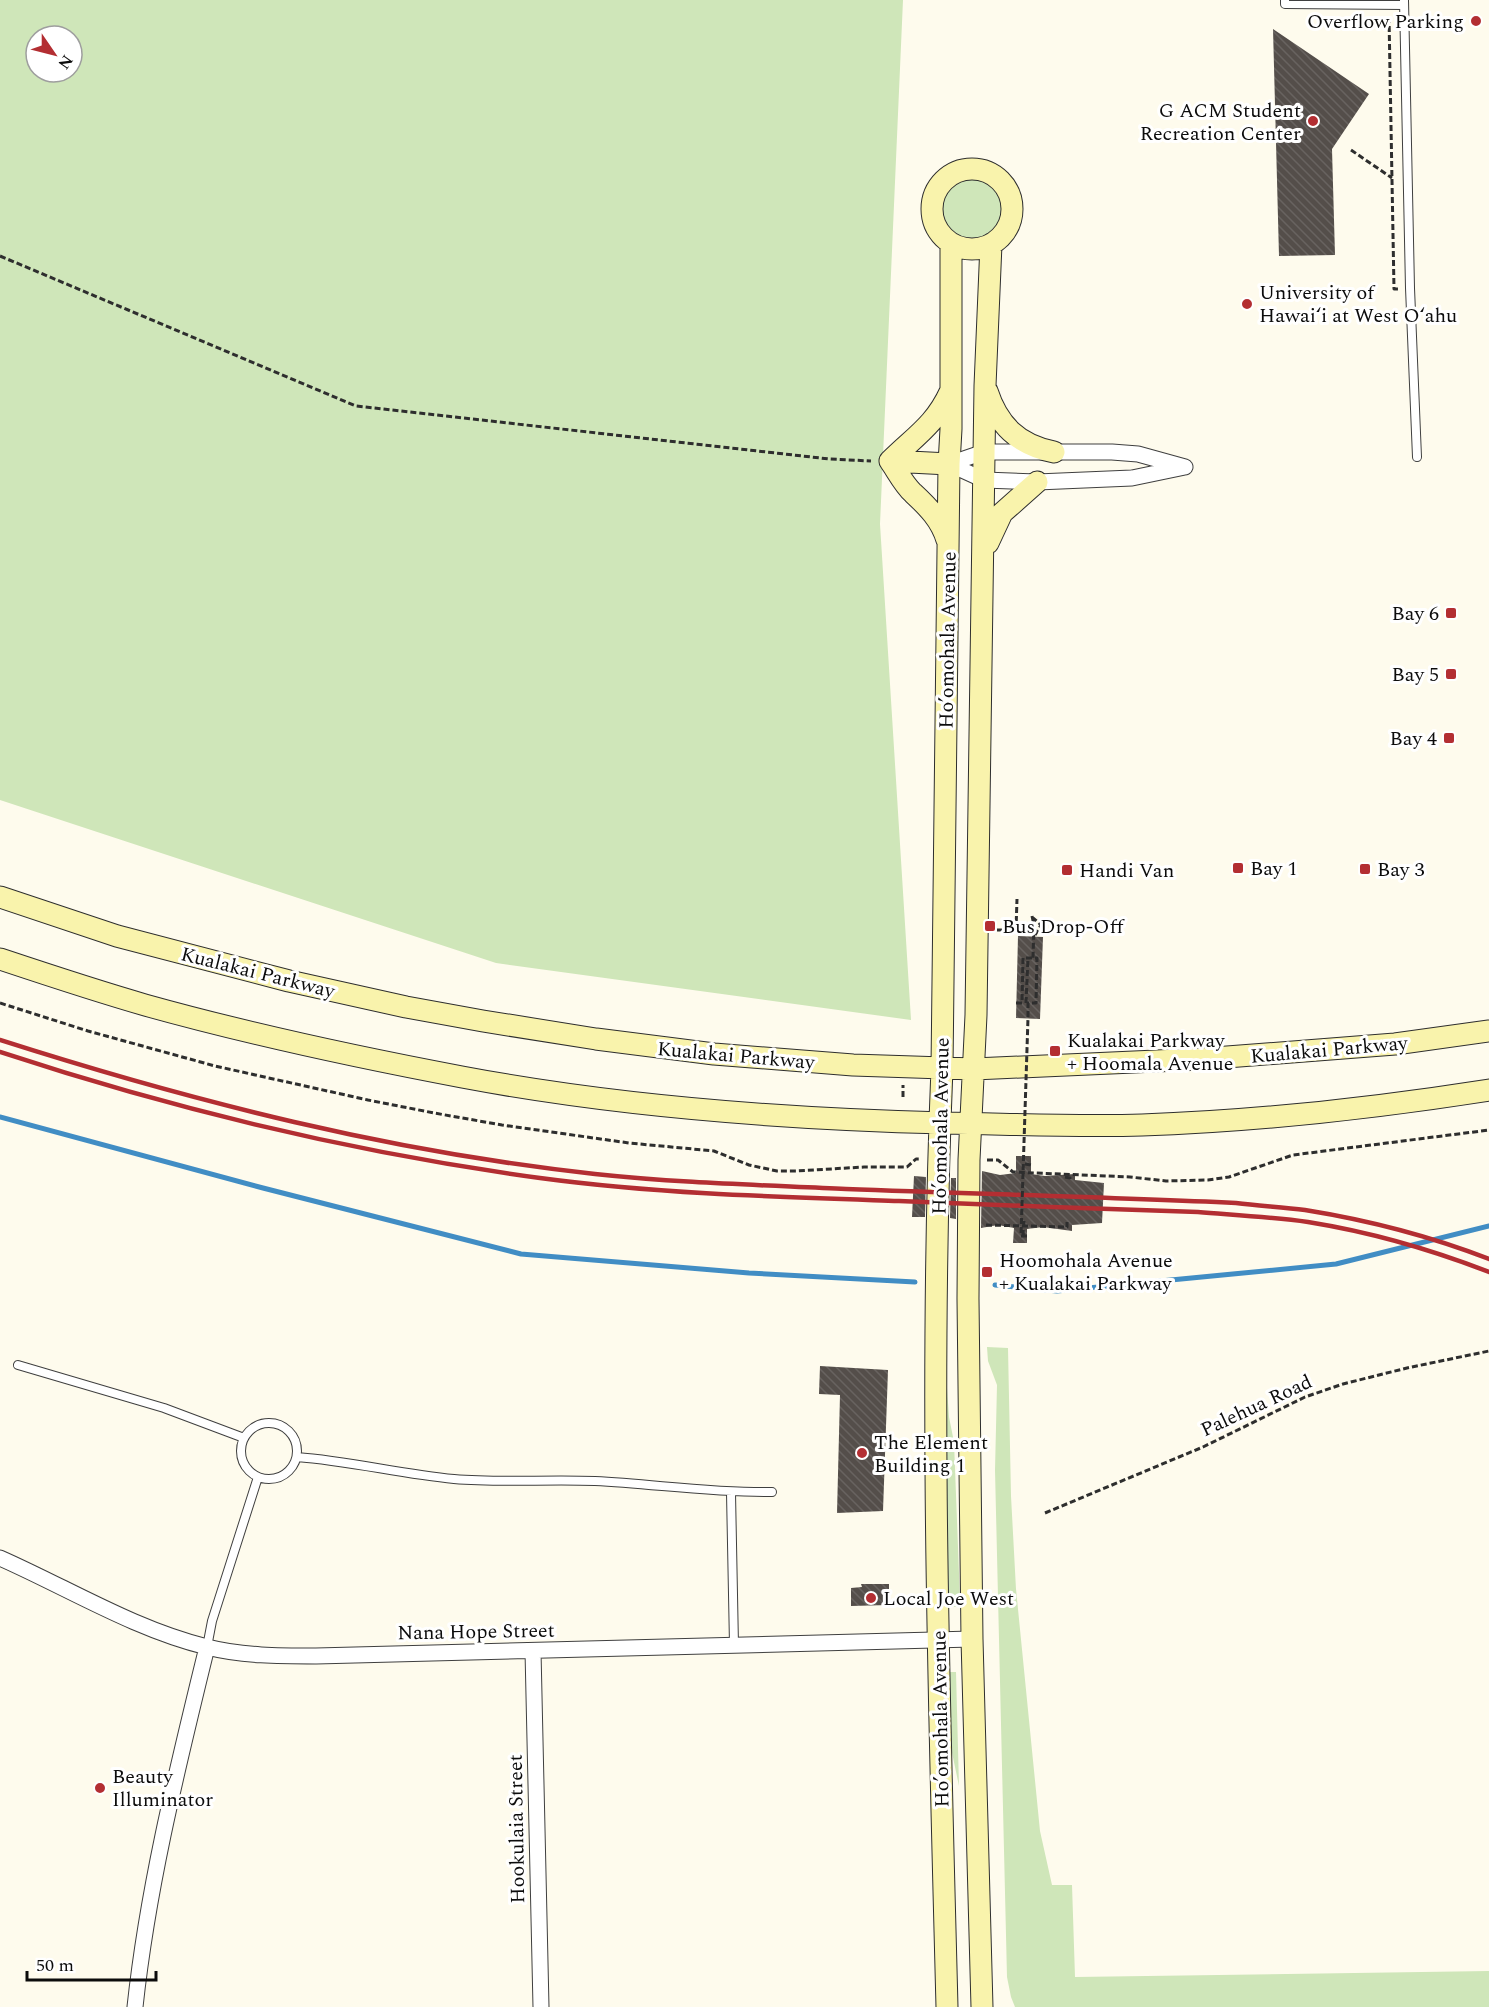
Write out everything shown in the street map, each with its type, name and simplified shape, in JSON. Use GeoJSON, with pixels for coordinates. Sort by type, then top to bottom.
{"type":"FeatureCollection","features":[{"type":"Feature","properties":{"kind":"main road"},"geometry":{"type":"LineString","coordinates":[[971,169],[984,171],[995,177],[1004,186],[1010,198],[1012,211],[1009,224],[1002,236],[978,249],[964,249],[951,244],[941,236],[932,212],[933,199],[938,187],[958,172],[971,169]]}},
{"type":"Feature","properties":{"kind":"main road","name":"Ho’omohala Avenue"},"geometry":{"type":"LineString","coordinates":[[947,2007],[938,1641],[935,1388],[942,1068],[951,244]]}},
{"type":"Feature","properties":{"kind":"main road","name":"Ho’omohala Avenue"},"geometry":{"type":"LineString","coordinates":[[982,2007],[972,1639],[968,1299],[969,1160],[976,1015],[985,386],[991,244]]}},
{"type":"Feature","properties":{"kind":"main road"},"geometry":{"type":"LineString","coordinates":[[985,386],[998,415],[1010,431],[1028,444],[1053,452]]}},
{"type":"Feature","properties":{"kind":"main road"},"geometry":{"type":"LineString","coordinates":[[890,461],[930,425],[951,389]]}},
{"type":"Feature","properties":{"kind":"main road"},"geometry":{"type":"LineString","coordinates":[[890,461],[949,464]]}},
{"type":"Feature","properties":{"kind":"main road"},"geometry":{"type":"LineString","coordinates":[[890,461],[912,493],[923,501],[935,516],[948,546]]}},
{"type":"Feature","properties":{"kind":"main road"},"geometry":{"type":"LineString","coordinates":[[983,558],[993,529],[1002,513],[1037,482]]}},
{"type":"Feature","properties":{"kind":"main road","name":"Kualakai Parkway"},"geometry":{"type":"LineString","coordinates":[[0,897],[117,936],[289,981],[428,1011],[675,1050],[801,1061],[974,1068],[1201,1059],[1395,1044],[1489,1031]]}},
{"type":"Feature","properties":{"kind":"main road"},"geometry":{"type":"LineString","coordinates":[[0,959],[142,1004],[260,1035],[464,1078],[557,1092],[702,1109],[840,1119],[940,1123],[1140,1125],[1343,1110],[1489,1090]]}},
{"type":"Feature","properties":{"kind":"main road"},"geometry":{"type":"LineString","coordinates":[[981,1970],[990,2007]]}},
{"type":"Feature","properties":{"kind":"street"},"geometry":{"type":"LineString","coordinates":[[984,452],[1112,452],[1138,454],[1185,466],[1132,478],[1037,482],[984,480],[949,464],[984,452]]}},
{"type":"Feature","properties":{"kind":"street","name":"Nana Hope Street"},"geometry":{"type":"LineString","coordinates":[[0,1558],[131,1621],[207,1647],[260,1655],[533,1651],[972,1639]]}},
{"type":"Feature","properties":{"kind":"street"},"geometry":{"type":"LineString","coordinates":[[135,2007],[147,1914],[207,1647]]}},
{"type":"Feature","properties":{"kind":"street","name":"Hookulaia Street"},"geometry":{"type":"LineString","coordinates":[[533,1651],[541,2007]]}},
{"type":"Feature","properties":{"kind":"lane"},"geometry":{"type":"LineString","coordinates":[[1285,0],[1286,4],[1388,5],[1404,2],[1410,288],[1417,457]]}},
{"type":"Feature","properties":{"kind":"lane"},"geometry":{"type":"LineString","coordinates":[[18,1365],[164,1408],[244,1438]]}},
{"type":"Feature","properties":{"kind":"lane"},"geometry":{"type":"LineString","coordinates":[[265,1423],[282,1425],[294,1438],[297,1457],[293,1466],[278,1478],[258,1477],[244,1464],[241,1455],[244,1438],[256,1426],[265,1423]]}},
{"type":"Feature","properties":{"kind":"lane"},"geometry":{"type":"LineString","coordinates":[[297,1457],[328,1460],[391,1472],[456,1479],[597,1481],[731,1493],[772,1492]]}},
{"type":"Feature","properties":{"kind":"lane"},"geometry":{"type":"LineString","coordinates":[[207,1647],[212,1621],[258,1477]]}},
{"type":"Feature","properties":{"kind":"lane"},"geometry":{"type":"LineString","coordinates":[[731,1493],[734,1645]]}},
{"type":"Feature","properties":{"kind":"path"},"geometry":{"type":"LineString","coordinates":[[1388,5],[1394,289],[1410,288]]}},
{"type":"Feature","properties":{"kind":"path"},"geometry":{"type":"LineString","coordinates":[[1351,150],[1392,178]]}},
{"type":"Feature","properties":{"kind":"path"},"geometry":{"type":"LineString","coordinates":[[0,256],[356,405],[829,459],[890,461]]}},
{"type":"Feature","properties":{"kind":"path"},"geometry":{"type":"LineString","coordinates":[[997,930],[1016,930],[1017,899]]}},
{"type":"Feature","properties":{"kind":"path"},"geometry":{"type":"LineString","coordinates":[[1033,958],[1032,916],[1041,925],[1034,936]]}},
{"type":"Feature","properties":{"kind":"path"},"geometry":{"type":"LineString","coordinates":[[1028,958],[1023,958],[1022,1003],[1016,1003],[1027,1003],[1036,1003],[1037,958],[1028,958]]}},
{"type":"Feature","properties":{"kind":"path"},"geometry":{"type":"LineString","coordinates":[[1024,1221],[1023,1234],[1027,1236],[1021,1236],[1028,958]]}},
{"type":"Feature","properties":{"kind":"path"},"geometry":{"type":"LineString","coordinates":[[0,1003],[88,1031],[215,1066],[368,1100],[502,1125],[629,1143],[714,1151],[749,1166],[777,1171],[907,1167],[915,1159]]}},
{"type":"Feature","properties":{"kind":"path"},"geometry":{"type":"LineString","coordinates":[[903,1083],[903,1097]]}},
{"type":"Feature","properties":{"kind":"path"},"geometry":{"type":"LineString","coordinates":[[998,1160],[1014,1172],[1193,1181],[1229,1177],[1293,1155],[1489,1130]]}},
{"type":"Feature","properties":{"kind":"path"},"geometry":{"type":"LineString","coordinates":[[1024,1164],[1031,1165],[1026,1166],[1025,1180]]}},
{"type":"Feature","properties":{"kind":"path"},"geometry":{"type":"LineString","coordinates":[[1024,1175],[1070,1178],[1070,1182]]}},
{"type":"Feature","properties":{"kind":"path"},"geometry":{"type":"LineString","coordinates":[[975,1224],[1067,1227],[1066,1222]]}},
{"type":"Feature","properties":{"kind":"path","name":"Palehua Road"},"geometry":{"type":"LineString","coordinates":[[1045,1513],[1203,1447],[1305,1397],[1343,1384],[1489,1351]]}},
{"type":"Feature","properties":{"kind":"green space"},"geometry":{"type":"Polygon","coordinates":[[[0,0],[903,0],[880,524],[911,1020],[496,963],[0,800],[0,0]]]}},
{"type":"Feature","properties":{"kind":"green space"},"geometry":{"type":"Polygon","coordinates":[[[964,176],[978,176],[990,181],[999,190],[1004,209],[1002,222],[995,233],[978,242],[964,242],[952,237],[943,228],[938,216],[938,202],[943,190],[952,181],[964,176]]]}},
{"type":"Feature","properties":{"kind":"green space"},"geometry":{"type":"Polygon","coordinates":[[[987,1347],[1008,1348],[1011,1496],[1016,1589],[1040,1831],[1052,1885],[1072,1885],[1075,1977],[1489,1971],[1489,2007],[1015,2007],[1007,1977],[995,1470],[997,1385],[988,1361],[987,1347]]]}},
{"type":"Feature","properties":{"kind":"green space"},"geometry":{"type":"Polygon","coordinates":[[[947,1388],[954,1442],[960,1600],[956,1607],[945,1606],[942,1390],[947,1388]]]}},
{"type":"Feature","properties":{"kind":"green space"},"geometry":{"type":"Polygon","coordinates":[[[949,1672],[956,1672],[959,1786],[950,1743],[949,1672]]]}},
{"type":"Feature","properties":{"kind":"building","name":"G ACM Student Recreation Center"},"geometry":{"type":"Polygon","coordinates":[[[1273,29],[1369,94],[1332,149],[1335,255],[1279,256],[1273,29]]]}},
{"type":"Feature","properties":{"kind":"building"},"geometry":{"type":"Polygon","coordinates":[[[1018,936],[1043,937],[1040,1019],[1016,1018],[1018,936]]]}},
{"type":"Feature","properties":{"kind":"building"},"geometry":{"type":"Polygon","coordinates":[[[1016,1156],[1031,1156],[1031,1174],[1045,1176],[1075,1174],[1075,1180],[1104,1183],[1102,1223],[1072,1225],[1072,1231],[1043,1227],[1027,1229],[1027,1243],[1013,1243],[1014,1228],[998,1225],[981,1228],[982,1171],[1000,1175],[1016,1173],[1016,1156]]]}},
{"type":"Feature","properties":{"kind":"building"},"geometry":{"type":"Polygon","coordinates":[[[914,1176],[926,1177],[925,1217],[912,1217],[914,1176]]]}},
{"type":"Feature","properties":{"kind":"building"},"geometry":{"type":"Polygon","coordinates":[[[951,1178],[956,1178],[956,1219],[950,1218],[951,1178]]]}},
{"type":"Feature","properties":{"kind":"building","name":"The Element Building 1"},"geometry":{"type":"Polygon","coordinates":[[[820,1366],[888,1370],[883,1511],[837,1513],[840,1395],[819,1394],[820,1366]]]}},
{"type":"Feature","properties":{"kind":"building"},"geometry":{"type":"Polygon","coordinates":[[[861,1584],[889,1584],[889,1605],[851,1606],[851,1588],[862,1587],[861,1584]]]}},
{"type":"Feature","properties":{"kind":"waterway"},"geometry":{"type":"LineString","coordinates":[[0,1117],[521,1254],[749,1273],[915,1282]]}},
{"type":"Feature","properties":{"kind":"waterway"},"geometry":{"type":"LineString","coordinates":[[995,1285],[1057,1291],[1336,1264],[1489,1226]]}},
{"type":"Feature","properties":{"kind":"railway"},"geometry":{"type":"LineString","coordinates":[[0,1040],[146,1084],[294,1122],[369,1138],[519,1164],[595,1174],[689,1182],[1236,1203],[1288,1208],[1375,1224],[1444,1243],[1489,1259]]}},
{"type":"Feature","properties":{"kind":"railway"},"geometry":{"type":"LineString","coordinates":[[0,1052],[200,1111],[335,1142],[471,1168],[629,1188],[719,1194],[1198,1212],[1280,1219],[1331,1226],[1377,1236],[1489,1272]]}},
{"type":"Feature","properties":{"kind":"place","name":"Overflow Parking"},"geometry":{"type":"Point","coordinates":[1476,21]}},
{"type":"Feature","properties":{"kind":"place","name":"G ACM Student Recreation Center"},"geometry":{"type":"Point","coordinates":[1313,121]}},
{"type":"Feature","properties":{"kind":"place","name":"University of Hawaiʻi at West Oʻahu"},"geometry":{"type":"Point","coordinates":[1247,304]}},
{"type":"Feature","properties":{"kind":"place","name":"Bay 6"},"geometry":{"type":"Point","coordinates":[1451,613]}},
{"type":"Feature","properties":{"kind":"place","name":"Bay 5"},"geometry":{"type":"Point","coordinates":[1451,674]}},
{"type":"Feature","properties":{"kind":"place","name":"Bay 4"},"geometry":{"type":"Point","coordinates":[1449,738]}},
{"type":"Feature","properties":{"kind":"place","name":"Bay 1"},"geometry":{"type":"Point","coordinates":[1238,868]}},
{"type":"Feature","properties":{"kind":"place","name":"Bay 3"},"geometry":{"type":"Point","coordinates":[1365,869]}},
{"type":"Feature","properties":{"kind":"place","name":"Handi Van"},"geometry":{"type":"Point","coordinates":[1067,870]}},
{"type":"Feature","properties":{"kind":"place","name":"Bus Drop-Off"},"geometry":{"type":"Point","coordinates":[990,926]}},
{"type":"Feature","properties":{"kind":"place","name":"Kualakai Parkway + Hoomala Avenue"},"geometry":{"type":"Point","coordinates":[1055,1051]}},
{"type":"Feature","properties":{"kind":"place","name":"Hoomohala Avenue + Kualakai Parkway"},"geometry":{"type":"Point","coordinates":[987,1272]}},
{"type":"Feature","properties":{"kind":"place","name":"The Element Building 1"},"geometry":{"type":"Point","coordinates":[862,1453]}},
{"type":"Feature","properties":{"kind":"place","name":"Local Joe West"},"geometry":{"type":"Point","coordinates":[871,1598]}},
{"type":"Feature","properties":{"kind":"place","name":"Beauty Illuminator"},"geometry":{"type":"Point","coordinates":[100,1788]}}]}
